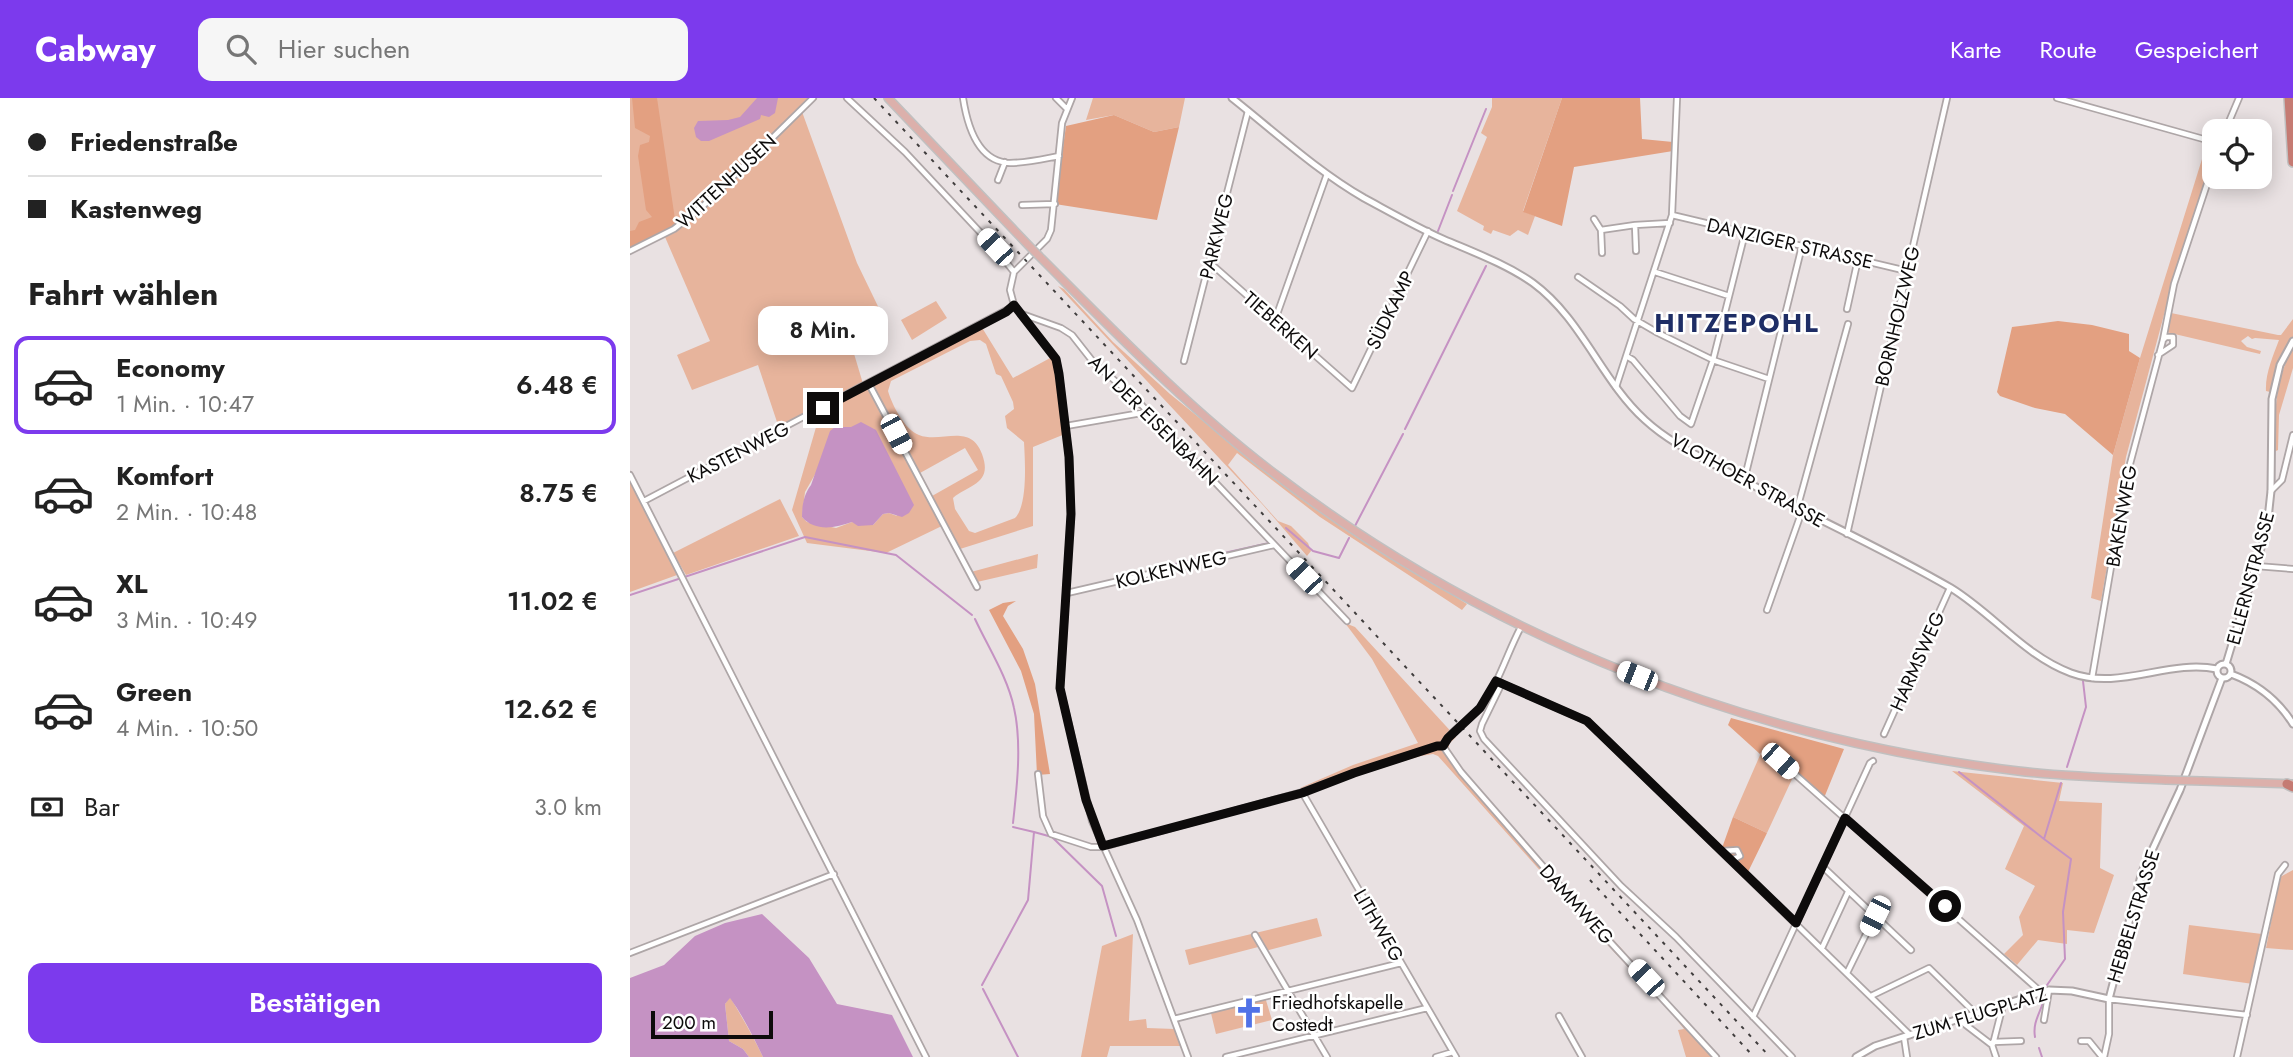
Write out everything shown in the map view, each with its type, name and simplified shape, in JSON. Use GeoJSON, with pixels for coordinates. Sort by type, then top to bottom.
{"type":"FeatureCollection","features":[{"type":"Feature","properties":{"kind":"highway"},"geometry":{"type":"LineString","coordinates":[[2289,98],[2293,162]]}},
{"type":"Feature","properties":{"kind":"main road"},"geometry":{"type":"LineString","coordinates":[[888,98],[1032,249],[1182,397],[1275,475],[1400,562],[1484,609],[1572,651],[1680,693],[1750,717],[1851,743],[1920,757],[2021,772],[2291,785]]}},
{"type":"Feature","properties":{"kind":"street","name":"WITTENHUSEN"},"geometry":{"type":"LineString","coordinates":[[630,251],[674,229],[703,206],[813,98]]}},
{"type":"Feature","properties":{"kind":"street"},"geometry":{"type":"LineString","coordinates":[[847,98],[906,153],[995,247],[1014,272]]}},
{"type":"Feature","properties":{"kind":"street"},"geometry":{"type":"LineString","coordinates":[[963,98],[968,127],[976,142],[990,155],[1005,162],[1059,156]]}},
{"type":"Feature","properties":{"kind":"street"},"geometry":{"type":"LineString","coordinates":[[1056,98],[1067,109]]}},
{"type":"Feature","properties":{"kind":"street"},"geometry":{"type":"LineString","coordinates":[[1072,98],[1062,123],[1051,230],[1047,239],[1014,272],[1010,290],[1014,305],[1056,359],[1066,426],[1071,514],[1060,688],[1086,800],[1103,846],[1137,920],[1188,1057]]}},
{"type":"Feature","properties":{"kind":"street","name":"VLOTHOER STRASSE"},"geometry":{"type":"LineString","coordinates":[[1232,98],[1327,174],[1365,198],[1428,232],[1489,259],[1535,285],[1570,321],[1616,387],[1656,429],[1689,451],[1744,481],[1950,588],[2039,656],[2073,674],[2092,678],[2117,679],[2185,667],[2217,669]]}},
{"type":"Feature","properties":{"kind":"street"},"geometry":{"type":"LineString","coordinates":[[1616,387],[1628,357],[1672,215],[1677,98]]}},
{"type":"Feature","properties":{"kind":"street","name":"BORNHOLZWEG"},"geometry":{"type":"LineString","coordinates":[[1846,534],[1947,98]]}},
{"type":"Feature","properties":{"kind":"street"},"geometry":{"type":"LineString","coordinates":[[2057,98],[2202,139]]}},
{"type":"Feature","properties":{"kind":"street"},"geometry":{"type":"LineString","coordinates":[[2230,119],[2239,98]]}},
{"type":"Feature","properties":{"kind":"street","name":"PARKWEG"},"geometry":{"type":"LineString","coordinates":[[1184,361],[1248,111]]}},
{"type":"Feature","properties":{"kind":"street"},"geometry":{"type":"LineString","coordinates":[[998,180],[1005,162]]}},
{"type":"Feature","properties":{"kind":"street"},"geometry":{"type":"LineString","coordinates":[[1275,320],[1327,174]]}},
{"type":"Feature","properties":{"kind":"street","name":"BAKENWEG"},"geometry":{"type":"LineString","coordinates":[[2092,678],[2126,479],[2163,340],[2174,284],[2205,189]]}},
{"type":"Feature","properties":{"kind":"street"},"geometry":{"type":"LineString","coordinates":[[1021,205],[1055,204]]}},
{"type":"Feature","properties":{"kind":"street","name":"DANZIGER STRASSE"},"geometry":{"type":"LineString","coordinates":[[1672,215],[1907,271]]}},
{"type":"Feature","properties":{"kind":"street"},"geometry":{"type":"LineString","coordinates":[[1594,219],[1601,230],[1602,253]]}},
{"type":"Feature","properties":{"kind":"street"},"geometry":{"type":"LineString","coordinates":[[1601,230],[1670,223]]}},
{"type":"Feature","properties":{"kind":"street"},"geometry":{"type":"LineString","coordinates":[[1635,225],[1636,251]]}},
{"type":"Feature","properties":{"kind":"street","name":"SÜDKAMP"},"geometry":{"type":"LineString","coordinates":[[1352,388],[1428,232]]}},
{"type":"Feature","properties":{"kind":"street"},"geometry":{"type":"LineString","coordinates":[[1628,357],[1680,416],[1691,424],[1713,360],[1745,233]]}},
{"type":"Feature","properties":{"kind":"street"},"geometry":{"type":"LineString","coordinates":[[1744,481],[1802,246]]}},
{"type":"Feature","properties":{"kind":"street"},"geometry":{"type":"LineString","coordinates":[[1847,309],[1858,259]]}},
{"type":"Feature","properties":{"kind":"street","name":"TIEBERKEN"},"geometry":{"type":"LineString","coordinates":[[1209,262],[1352,388]]}},
{"type":"Feature","properties":{"kind":"street"},"geometry":{"type":"LineString","coordinates":[[1655,272],[1730,296]]}},
{"type":"Feature","properties":{"kind":"street"},"geometry":{"type":"LineString","coordinates":[[1578,277],[1639,322],[1713,360],[1769,379]]}},
{"type":"Feature","properties":{"kind":"street","name":"KASTENWEG"},"geometry":{"type":"LineString","coordinates":[[643,501],[1006,312],[1014,305]]}},
{"type":"Feature","properties":{"kind":"street","name":"AN DER EISENBAHN"},"geometry":{"type":"LineString","coordinates":[[1021,314],[1072,335],[1094,363],[1124,387],[1275,545]]}},
{"type":"Feature","properties":{"kind":"street"},"geometry":{"type":"LineString","coordinates":[[1766,610],[1799,510],[1848,324]]}},
{"type":"Feature","properties":{"kind":"street","name":"BAKENWEG"},"geometry":{"type":"LineString","coordinates":[[2158,355],[2173,345],[2174,341],[2169,336],[2163,340]]}},
{"type":"Feature","properties":{"kind":"street","name":"ELLERNSTRASSE"},"geometry":{"type":"LineString","coordinates":[[2226,664],[2266,528],[2271,491],[2272,399],[2280,365],[2293,341]]}},
{"type":"Feature","properties":{"kind":"street"},"geometry":{"type":"LineString","coordinates":[[869,384],[978,587]]}},
{"type":"Feature","properties":{"kind":"street"},"geometry":{"type":"LineString","coordinates":[[1066,426],[1147,412]]}},
{"type":"Feature","properties":{"kind":"street","name":"ELLERNSTRASSE"},"geometry":{"type":"LineString","coordinates":[[2271,491],[2281,480],[2293,435]]}},
{"type":"Feature","properties":{"kind":"street"},"geometry":{"type":"LineString","coordinates":[[630,475],[926,1057]]}},
{"type":"Feature","properties":{"kind":"street"},"geometry":{"type":"LineString","coordinates":[[1275,545],[1347,621]]}},
{"type":"Feature","properties":{"kind":"street","name":"KOLKENWEG"},"geometry":{"type":"LineString","coordinates":[[1067,593],[1275,545]]}},
{"type":"Feature","properties":{"kind":"street"},"geometry":{"type":"LineString","coordinates":[[2255,566],[2293,569]]}},
{"type":"Feature","properties":{"kind":"street","name":"HARMSWEG"},"geometry":{"type":"LineString","coordinates":[[1884,734],[1950,588]]}},
{"type":"Feature","properties":{"kind":"street"},"geometry":{"type":"LineString","coordinates":[[1521,627],[1482,724],[1480,731],[1484,739],[1621,886],[1676,937],[1793,1057]]}},
{"type":"Feature","properties":{"kind":"street","name":"ELLERNSTRASSE"},"geometry":{"type":"LineString","coordinates":[[2226,664],[2231,668],[2231,674],[2222,678],[2217,669],[2226,664]]}},
{"type":"Feature","properties":{"kind":"street"},"geometry":{"type":"LineString","coordinates":[[2231,674],[2253,683],[2265,692],[2286,712],[2293,724]]}},
{"type":"Feature","properties":{"kind":"street","name":"HEBBELSTRASSE"},"geometry":{"type":"LineString","coordinates":[[2103,1057],[2109,1034],[2109,999],[2142,872],[2184,782],[2222,678]]}},
{"type":"Feature","properties":{"kind":"street"},"geometry":{"type":"LineString","coordinates":[[1038,774],[1043,816],[1051,834],[1091,847],[1103,846],[1302,793],[1354,773],[1443,746],[1480,708],[1499,682]]}},
{"type":"Feature","properties":{"kind":"street"},"geometry":{"type":"LineString","coordinates":[[1499,682],[1587,721],[1871,996],[1907,1036],[1907,1057]]}},
{"type":"Feature","properties":{"kind":"street","name":"DAMMWEG"},"geometry":{"type":"LineString","coordinates":[[1443,746],[1461,772],[1531,853],[1716,1057]]}},
{"type":"Feature","properties":{"kind":"street"},"geometry":{"type":"LineString","coordinates":[[1777,753],[1780,761],[2046,991],[2044,1020]]}},
{"type":"Feature","properties":{"kind":"street"},"geometry":{"type":"LineString","coordinates":[[1753,1017],[1873,761]]}},
{"type":"Feature","properties":{"kind":"street","name":"LITHWEG"},"geometry":{"type":"LineString","coordinates":[[1302,793],[1455,1054]]}},
{"type":"Feature","properties":{"kind":"street"},"geometry":{"type":"LineString","coordinates":[[1722,851],[1737,850],[1740,856],[1731,860]]}},
{"type":"Feature","properties":{"kind":"street"},"geometry":{"type":"LineString","coordinates":[[2237,1057],[2278,874],[2285,865]]}},
{"type":"Feature","properties":{"kind":"street"},"geometry":{"type":"LineString","coordinates":[[1822,866],[1911,950]]}},
{"type":"Feature","properties":{"kind":"street"},"geometry":{"type":"LineString","coordinates":[[630,953],[834,874]]}},
{"type":"Feature","properties":{"kind":"street"},"geometry":{"type":"LineString","coordinates":[[1822,948],[1848,892]]}},
{"type":"Feature","properties":{"kind":"street"},"geometry":{"type":"LineString","coordinates":[[1847,972],[1875,916]]}},
{"type":"Feature","properties":{"kind":"street"},"geometry":{"type":"LineString","coordinates":[[1255,935],[1327,1057]]}},
{"type":"Feature","properties":{"kind":"street"},"geometry":{"type":"LineString","coordinates":[[1174,1019],[1401,963]]}},
{"type":"Feature","properties":{"kind":"street"},"geometry":{"type":"LineString","coordinates":[[1871,996],[1929,968],[1976,1014]]}},
{"type":"Feature","properties":{"kind":"street","name":"ZUM FLUGPLATZ"},"geometry":{"type":"LineString","coordinates":[[1856,1057],[1875,1046],[2046,991],[2072,991],[2109,999]]}},
{"type":"Feature","properties":{"kind":"street"},"geometry":{"type":"LineString","coordinates":[[2109,999],[2247,1015]]}},
{"type":"Feature","properties":{"kind":"street"},"geometry":{"type":"LineString","coordinates":[[1994,1056],[1993,1043],[2003,1005]]}},
{"type":"Feature","properties":{"kind":"street"},"geometry":{"type":"LineString","coordinates":[[1226,1057],[1427,1008]]}},
{"type":"Feature","properties":{"kind":"street"},"geometry":{"type":"LineString","coordinates":[[1559,1016],[1581,1057]]}},
{"type":"Feature","properties":{"kind":"street"},"geometry":{"type":"LineString","coordinates":[[1958,1019],[1993,1043],[2021,1041]]}},
{"type":"Feature","properties":{"kind":"street"},"geometry":{"type":"LineString","coordinates":[[2081,1041],[2089,1041],[2103,1057]]}},
{"type":"Feature","properties":{"kind":"street"},"geometry":{"type":"LineString","coordinates":[[1436,1057],[1455,1054]]}},
{"type":"Feature","properties":{"kind":"shaded area"},"geometry":{"type":"Polygon","coordinates":[[[630,98],[810,98],[801,109],[857,263],[888,327],[852,347],[864,387],[981,326],[1013,378],[1052,357],[1065,434],[1033,447],[1033,526],[960,549],[946,524],[886,553],[807,543],[792,510],[821,410],[780,431],[758,365],[692,390],[677,355],[710,341],[665,237],[630,253],[630,98]],[[980,340],[970,341],[891,381],[888,391],[900,416],[909,428],[919,435],[963,436],[977,444],[985,464],[982,477],[953,498],[955,509],[969,531],[975,533],[1015,518],[1022,503],[1025,482],[1024,442],[1007,428],[1005,416],[1014,409],[1013,402],[1001,376],[996,374],[986,344],[980,340]],[[842,427],[805,492],[802,517],[807,522],[836,528],[852,522],[873,525],[883,514],[897,516],[851,428],[842,427]],[[965,448],[920,473],[932,496],[978,470],[965,448]]]}},
{"type":"Feature","properties":{"kind":"shaded area"},"geometry":{"type":"Polygon","coordinates":[[[632,98],[657,98],[676,226],[630,248],[630,231],[635,230],[639,222],[652,217],[646,210],[638,156],[640,145],[649,142],[650,136],[635,128],[632,98]]]}},
{"type":"Feature","properties":{"kind":"shaded area"},"geometry":{"type":"Polygon","coordinates":[[[757,98],[778,98],[775,113],[769,117],[761,115],[760,119],[709,141],[701,141],[696,137],[694,128],[698,121],[740,117],[757,98]]]}},
{"type":"Feature","properties":{"kind":"shaded area"},"geometry":{"type":"Polygon","coordinates":[[[1093,98],[1185,98],[1179,127],[1154,132],[1114,115],[1086,120],[1093,98]]]}},
{"type":"Feature","properties":{"kind":"shaded area"},"geometry":{"type":"Polygon","coordinates":[[[1492,98],[1562,98],[1523,211],[1535,216],[1528,235],[1518,230],[1510,236],[1493,230],[1491,234],[1483,230],[1484,226],[1457,211],[1487,137],[1481,133],[1492,107],[1492,98]]]}},
{"type":"Feature","properties":{"kind":"shaded area"},"geometry":{"type":"Polygon","coordinates":[[[1562,98],[1640,98],[1642,139],[1673,142],[1673,151],[1574,167],[1562,226],[1523,212],[1562,98]]]}},
{"type":"Feature","properties":{"kind":"shaded area"},"geometry":{"type":"Polygon","coordinates":[[[1114,115],[1154,132],[1179,127],[1157,220],[1055,204],[1066,126],[1114,115]]]}},
{"type":"Feature","properties":{"kind":"shaded area"},"geometry":{"type":"Polygon","coordinates":[[[2202,159],[2203,189],[2173,281],[2126,457],[2101,601],[2091,598],[2113,455],[2202,159]]]}},
{"type":"Feature","properties":{"kind":"shaded area"},"geometry":{"type":"Polygon","coordinates":[[[1058,286],[1064,289],[1113,342],[1170,394],[1239,450],[1322,513],[1467,604],[1462,610],[1320,517],[1237,453],[1228,465],[1278,521],[1291,526],[1308,543],[1311,551],[1307,556],[1263,505],[1058,286]]]}},
{"type":"Feature","properties":{"kind":"shaded area"},"geometry":{"type":"Polygon","coordinates":[[[936,301],[947,318],[912,340],[901,320],[936,301]]]}},
{"type":"Feature","properties":{"kind":"shaded area"},"geometry":{"type":"Polygon","coordinates":[[[2171,313],[2278,335],[2281,335],[2293,319],[2293,337],[2277,365],[2270,392],[2266,391],[2267,378],[2279,340],[2252,339],[2248,336],[2241,341],[2247,347],[2261,351],[2260,354],[2166,332],[2171,313]]]}},
{"type":"Feature","properties":{"kind":"shaded area"},"geometry":{"type":"Polygon","coordinates":[[[2058,321],[2092,325],[2129,334],[2129,351],[2140,358],[2113,455],[2065,414],[2035,408],[2000,396],[1997,392],[2012,327],[2058,321]]]}},
{"type":"Feature","properties":{"kind":"shaded area"},"geometry":{"type":"Polygon","coordinates":[[[2293,348],[2293,368],[2279,415],[2278,450],[2274,452],[2279,386],[2293,348]]]}},
{"type":"Feature","properties":{"kind":"shaded area"},"geometry":{"type":"Polygon","coordinates":[[[861,422],[876,430],[914,505],[909,513],[902,517],[883,514],[873,525],[858,526],[852,522],[819,527],[807,522],[802,517],[803,504],[830,431],[835,427],[851,427],[861,422]]]}},
{"type":"Feature","properties":{"kind":"shaded area"},"geometry":{"type":"Polygon","coordinates":[[[630,482],[677,575],[630,592],[630,482]]]}},
{"type":"Feature","properties":{"kind":"shaded area"},"geometry":{"type":"Polygon","coordinates":[[[780,499],[799,536],[686,575],[673,553],[780,499]]]}},
{"type":"Feature","properties":{"kind":"shaded area"},"geometry":{"type":"Polygon","coordinates":[[[1038,554],[1037,568],[977,582],[971,572],[1038,554]]]}},
{"type":"Feature","properties":{"kind":"shaded area"},"geometry":{"type":"Polygon","coordinates":[[[1016,601],[1008,606],[1003,616],[1023,649],[1035,684],[1050,774],[1037,775],[1034,714],[1021,671],[989,610],[1003,603],[1016,601]]]}},
{"type":"Feature","properties":{"kind":"shaded area"},"geometry":{"type":"Polygon","coordinates":[[[1345,623],[1355,627],[1456,737],[1449,744],[1449,752],[1485,797],[1719,1057],[1686,1057],[1678,1030],[1684,1029],[1673,1015],[1438,756],[1421,756],[1355,775],[1311,792],[1308,801],[1300,788],[1353,765],[1418,743],[1372,659],[1345,623]]]}},
{"type":"Feature","properties":{"kind":"shaded area"},"geometry":{"type":"Polygon","coordinates":[[[1731,718],[1844,749],[1824,798],[1764,747],[1760,754],[1728,725],[1731,718]]]}},
{"type":"Feature","properties":{"kind":"shaded area"},"geometry":{"type":"Polygon","coordinates":[[[1764,746],[1793,777],[1767,833],[1733,817],[1764,746]]]}},
{"type":"Feature","properties":{"kind":"shaded area"},"geometry":{"type":"Polygon","coordinates":[[[1952,771],[2063,783],[2059,801],[2102,803],[2100,868],[2114,875],[2094,933],[2067,930],[2067,944],[2038,940],[2017,965],[2004,954],[2023,935],[2019,917],[2035,886],[2005,869],[2024,826],[1952,771]]]}},
{"type":"Feature","properties":{"kind":"shaded area"},"geometry":{"type":"Polygon","coordinates":[[[1733,817],[1767,833],[1748,872],[1722,848],[1733,817]]]}},
{"type":"Feature","properties":{"kind":"shaded area"},"geometry":{"type":"Polygon","coordinates":[[[2293,870],[2293,950],[2266,948],[2280,877],[2293,870]]]}},
{"type":"Feature","properties":{"kind":"shaded area"},"geometry":{"type":"Polygon","coordinates":[[[762,914],[809,958],[837,1004],[892,1015],[913,1057],[763,1057],[730,998],[725,1004],[729,1041],[743,1049],[749,1057],[630,1057],[630,978],[664,965],[695,936],[725,923],[762,914]]]}},
{"type":"Feature","properties":{"kind":"shaded area"},"geometry":{"type":"Polygon","coordinates":[[[1317,918],[1322,936],[1265,951],[1262,946],[1189,965],[1185,950],[1317,918]]]}},
{"type":"Feature","properties":{"kind":"shaded area"},"geometry":{"type":"Polygon","coordinates":[[[2189,925],[2262,934],[2253,984],[2183,974],[2189,925]]]}},
{"type":"Feature","properties":{"kind":"shaded area"},"geometry":{"type":"Polygon","coordinates":[[[1133,934],[1129,1021],[1146,1019],[1147,1028],[1175,1029],[1182,1046],[1110,1046],[1107,1057],[1081,1057],[1102,946],[1133,934]]]}},
{"type":"Feature","properties":{"kind":"shaded area"},"geometry":{"type":"Polygon","coordinates":[[[730,997],[763,1057],[749,1057],[743,1049],[729,1041],[725,1004],[730,997]]]}},
{"type":"Feature","properties":{"kind":"shaded area"},"geometry":{"type":"Polygon","coordinates":[[[1265,997],[1272,1020],[1216,1034],[1210,1009],[1265,997]]]}},
{"type":"Feature","properties":{"kind":"waterway"},"geometry":{"type":"LineString","coordinates":[[1453,191],[1486,109]]}},
{"type":"Feature","properties":{"kind":"waterway"},"geometry":{"type":"LineString","coordinates":[[1438,231],[1452,195]]}},
{"type":"Feature","properties":{"kind":"waterway"},"geometry":{"type":"LineString","coordinates":[[1405,429],[1486,266]]}},
{"type":"Feature","properties":{"kind":"waterway"},"geometry":{"type":"LineString","coordinates":[[1355,526],[1403,434]]}},
{"type":"Feature","properties":{"kind":"waterway"},"geometry":{"type":"LineString","coordinates":[[1286,528],[1313,551],[1339,558],[1349,538]]}},
{"type":"Feature","properties":{"kind":"waterway"},"geometry":{"type":"LineString","coordinates":[[630,595],[805,537],[896,555],[972,615]]}},
{"type":"Feature","properties":{"kind":"waterway"},"geometry":{"type":"LineString","coordinates":[[1175,564],[1269,543]]}},
{"type":"Feature","properties":{"kind":"waterway"},"geometry":{"type":"LineString","coordinates":[[975,619],[1002,674],[1014,708],[1018,750],[1013,823]]}},
{"type":"Feature","properties":{"kind":"waterway"},"geometry":{"type":"LineString","coordinates":[[2067,767],[2086,707],[2083,681]]}},
{"type":"Feature","properties":{"kind":"waterway"},"geometry":{"type":"LineString","coordinates":[[1959,772],[2044,839]]}},
{"type":"Feature","properties":{"kind":"waterway"},"geometry":{"type":"LineString","coordinates":[[2045,988],[2065,959],[2063,912],[2071,859],[2044,839],[2061,783]]}},
{"type":"Feature","properties":{"kind":"waterway"},"geometry":{"type":"LineString","coordinates":[[982,985],[1028,900],[1034,832],[1013,827]]}},
{"type":"Feature","properties":{"kind":"waterway"},"geometry":{"type":"LineString","coordinates":[[1034,832],[1052,837],[1102,886],[1116,936]]}},
{"type":"Feature","properties":{"kind":"waterway"},"geometry":{"type":"LineString","coordinates":[[983,989],[1018,1057]]}},
{"type":"Feature","properties":{"kind":"waterway"},"geometry":{"type":"LineString","coordinates":[[2035,1037],[2035,1025],[2045,994]]}},
{"type":"Feature","properties":{"kind":"waterway"},"geometry":{"type":"LineString","coordinates":[[2039,1048],[2042,1057]]}},
{"type":"Feature","properties":{"kind":"railway"},"geometry":{"type":"LineString","coordinates":[[874,98],[1770,1057]]}},
{"type":"Feature","properties":{"kind":"railway"},"geometry":{"type":"LineString","coordinates":[[1590,880],[1754,1057]]}},
{"type":"Feature","properties":{"kind":"place","name":"Friedhofskapelle Costedt"},"geometry":{"type":"Point","coordinates":[1249,1013]}},
{"type":"Feature","properties":{"kind":"district","name":"HITZEPOHL"},"geometry":{"type":"Point","coordinates":[1737,323]}},
{"type":"Feature","properties":{"kind":"route"},"geometry":{"type":"LineString","coordinates":[[823,408],[1006,312],[1014,305],[1056,359],[1069,457],[1071,517],[1060,688],[1086,800],[1103,846],[1302,793],[1354,773],[1443,746],[1480,708],[1496,681],[1587,721],[1796,923],[1845,818],[1945,906]]}}]}
